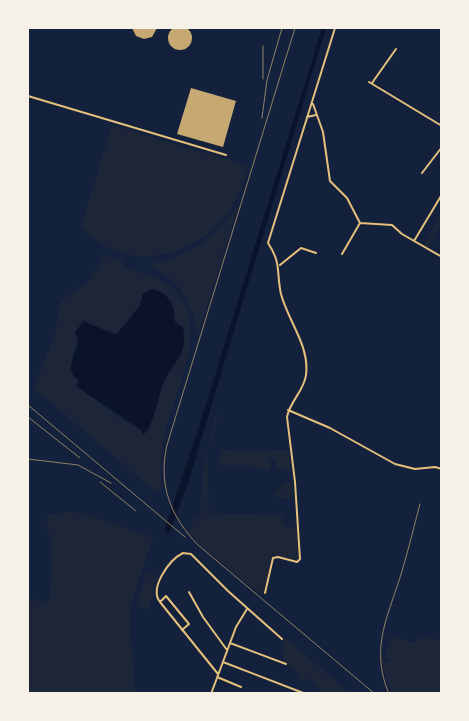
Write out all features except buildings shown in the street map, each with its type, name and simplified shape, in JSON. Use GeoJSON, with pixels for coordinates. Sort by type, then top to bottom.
{"type":"FeatureCollection","features":[{"type":"Feature","properties":{"kind":"street"},"geometry":{"type":"LineString","coordinates":[[264,593],[273,558],[278,557],[298,562],[300,559],[295,482],[287,423],[288,410],[305,383],[307,364],[296,327],[282,296],[280,265],[269,245],[270,236],[335,28]]}},
{"type":"Feature","properties":{"kind":"street"},"geometry":{"type":"LineString","coordinates":[[396,49],[371,82],[442,126]]}},
{"type":"Feature","properties":{"kind":"street"},"geometry":{"type":"LineString","coordinates":[[28,96],[226,155]]}},
{"type":"Feature","properties":{"kind":"street"},"geometry":{"type":"LineString","coordinates":[[312,102],[322,132],[328,177],[347,198],[360,223]]}},
{"type":"Feature","properties":{"kind":"street"},"geometry":{"type":"LineString","coordinates":[[307,117],[316,115]]}},
{"type":"Feature","properties":{"kind":"street"},"geometry":{"type":"LineString","coordinates":[[422,174],[442,147]]}},
{"type":"Feature","properties":{"kind":"street"},"geometry":{"type":"LineString","coordinates":[[414,241],[441,196],[441,190]]}},
{"type":"Feature","properties":{"kind":"street"},"geometry":{"type":"LineString","coordinates":[[360,223],[389,224],[442,257]]}},
{"type":"Feature","properties":{"kind":"street"},"geometry":{"type":"LineString","coordinates":[[342,254],[360,223]]}},
{"type":"Feature","properties":{"kind":"street"},"geometry":{"type":"LineString","coordinates":[[280,265],[301,248],[316,253]]}},
{"type":"Feature","properties":{"kind":"street"},"geometry":{"type":"LineString","coordinates":[[288,410],[330,428],[394,464],[414,469],[435,467],[442,469]]}},
{"type":"Feature","properties":{"kind":"street"},"geometry":{"type":"LineString","coordinates":[[242,687],[218,676],[156,596],[156,590],[170,563],[183,553],[195,558],[247,609],[282,638]]}},
{"type":"Feature","properties":{"kind":"street"},"geometry":{"type":"LineString","coordinates":[[189,592],[202,617],[227,650]]}},
{"type":"Feature","properties":{"kind":"street"},"geometry":{"type":"LineString","coordinates":[[160,602],[166,596],[189,624],[182,630]]}},
{"type":"Feature","properties":{"kind":"street"},"geometry":{"type":"LineString","coordinates":[[211,694],[236,627],[247,609]]}},
{"type":"Feature","properties":{"kind":"street"},"geometry":{"type":"LineString","coordinates":[[230,643],[286,664]]}},
{"type":"Feature","properties":{"kind":"street"},"geometry":{"type":"LineString","coordinates":[[223,662],[306,694]]}},
{"type":"Feature","properties":{"kind":"shaded area"},"geometry":{"type":"Polygon","coordinates":[[[322,28],[326,28],[187,486],[169,534],[164,531],[199,427],[322,28]]]}},
{"type":"Feature","properties":{"kind":"shaded area"},"geometry":{"type":"Polygon","coordinates":[[[112,125],[249,166],[238,196],[219,223],[202,238],[182,249],[161,255],[140,256],[118,252],[99,242],[81,226],[112,125]]]}},
{"type":"Feature","properties":{"kind":"shaded area"},"geometry":{"type":"Polygon","coordinates":[[[238,206],[198,336],[196,324],[188,303],[176,285],[159,270],[148,264],[162,262],[199,245],[230,217],[238,206]]]}},
{"type":"Feature","properties":{"kind":"shaded area"},"geometry":{"type":"Polygon","coordinates":[[[441,214],[441,226],[429,248],[424,245],[441,214]]]}},
{"type":"Feature","properties":{"kind":"shaded area"},"geometry":{"type":"Polygon","coordinates":[[[104,255],[122,260],[124,268],[152,276],[167,284],[181,299],[189,316],[191,334],[188,354],[166,430],[161,460],[162,490],[157,493],[34,388],[55,333],[61,301],[90,280],[104,255]],[[143,294],[139,307],[116,335],[83,321],[73,354],[78,378],[96,400],[141,430],[143,435],[153,417],[164,381],[182,351],[184,342],[183,328],[143,294]]]}},
{"type":"Feature","properties":{"kind":"shaded area"},"geometry":{"type":"Polygon","coordinates":[[[151,289],[163,293],[170,300],[174,310],[175,322],[183,328],[184,342],[181,354],[164,381],[153,417],[143,435],[141,430],[76,386],[79,381],[73,375],[71,363],[77,345],[75,333],[83,321],[116,335],[139,307],[143,294],[151,289]]]}},
{"type":"Feature","properties":{"kind":"shaded area"},"geometry":{"type":"Polygon","coordinates":[[[219,414],[207,452],[209,513],[282,515],[283,526],[297,528],[299,560],[296,561],[277,556],[271,558],[267,582],[262,595],[207,552],[189,533],[194,520],[201,516],[201,490],[206,452],[216,415],[219,414]]]}},
{"type":"Feature","properties":{"kind":"shaded area"},"geometry":{"type":"Polygon","coordinates":[[[220,449],[242,451],[288,450],[291,470],[276,469],[275,459],[270,459],[270,470],[243,465],[219,466],[220,449]]]}},
{"type":"Feature","properties":{"kind":"shaded area"},"geometry":{"type":"Polygon","coordinates":[[[282,483],[293,483],[293,498],[279,498],[279,496],[275,496],[275,490],[282,490],[282,483]]]}},
{"type":"Feature","properties":{"kind":"shaded area"},"geometry":{"type":"Polygon","coordinates":[[[66,512],[83,513],[153,537],[131,604],[131,641],[136,693],[28,693],[28,599],[46,602],[49,599],[52,572],[51,538],[47,528],[48,515],[66,512]]]}},
{"type":"Feature","properties":{"kind":"shaded area"},"geometry":{"type":"Polygon","coordinates":[[[147,572],[158,576],[148,609],[136,606],[147,572]]]}},
{"type":"Feature","properties":{"kind":"shaded area"},"geometry":{"type":"Polygon","coordinates":[[[391,635],[413,643],[424,636],[441,641],[440,693],[390,693],[381,660],[388,662],[389,659],[385,658],[391,635]]]}},
{"type":"Feature","properties":{"kind":"shaded area"},"geometry":{"type":"Polygon","coordinates":[[[284,637],[350,693],[316,693],[319,690],[311,679],[302,681],[299,674],[283,660],[284,637]]]}},
{"type":"Feature","properties":{"kind":"railway"},"geometry":{"type":"LineString","coordinates":[[262,118],[267,80],[282,28]]}},
{"type":"Feature","properties":{"kind":"railway"},"geometry":{"type":"LineString","coordinates":[[295,28],[167,445],[164,473],[165,486],[180,523],[198,545],[375,694]]}},
{"type":"Feature","properties":{"kind":"railway"},"geometry":{"type":"LineString","coordinates":[[263,46],[263,79]]}},
{"type":"Feature","properties":{"kind":"railway"},"geometry":{"type":"LineString","coordinates":[[28,405],[185,537]]}},
{"type":"Feature","properties":{"kind":"railway"},"geometry":{"type":"LineString","coordinates":[[28,417],[80,458]]}},
{"type":"Feature","properties":{"kind":"railway"},"geometry":{"type":"LineString","coordinates":[[28,459],[78,465],[111,483]]}},
{"type":"Feature","properties":{"kind":"railway"},"geometry":{"type":"LineString","coordinates":[[100,482],[136,511]]}},
{"type":"Feature","properties":{"kind":"railway"},"geometry":{"type":"LineString","coordinates":[[389,694],[383,677],[381,661],[383,631],[405,562],[420,504]]}}]}
